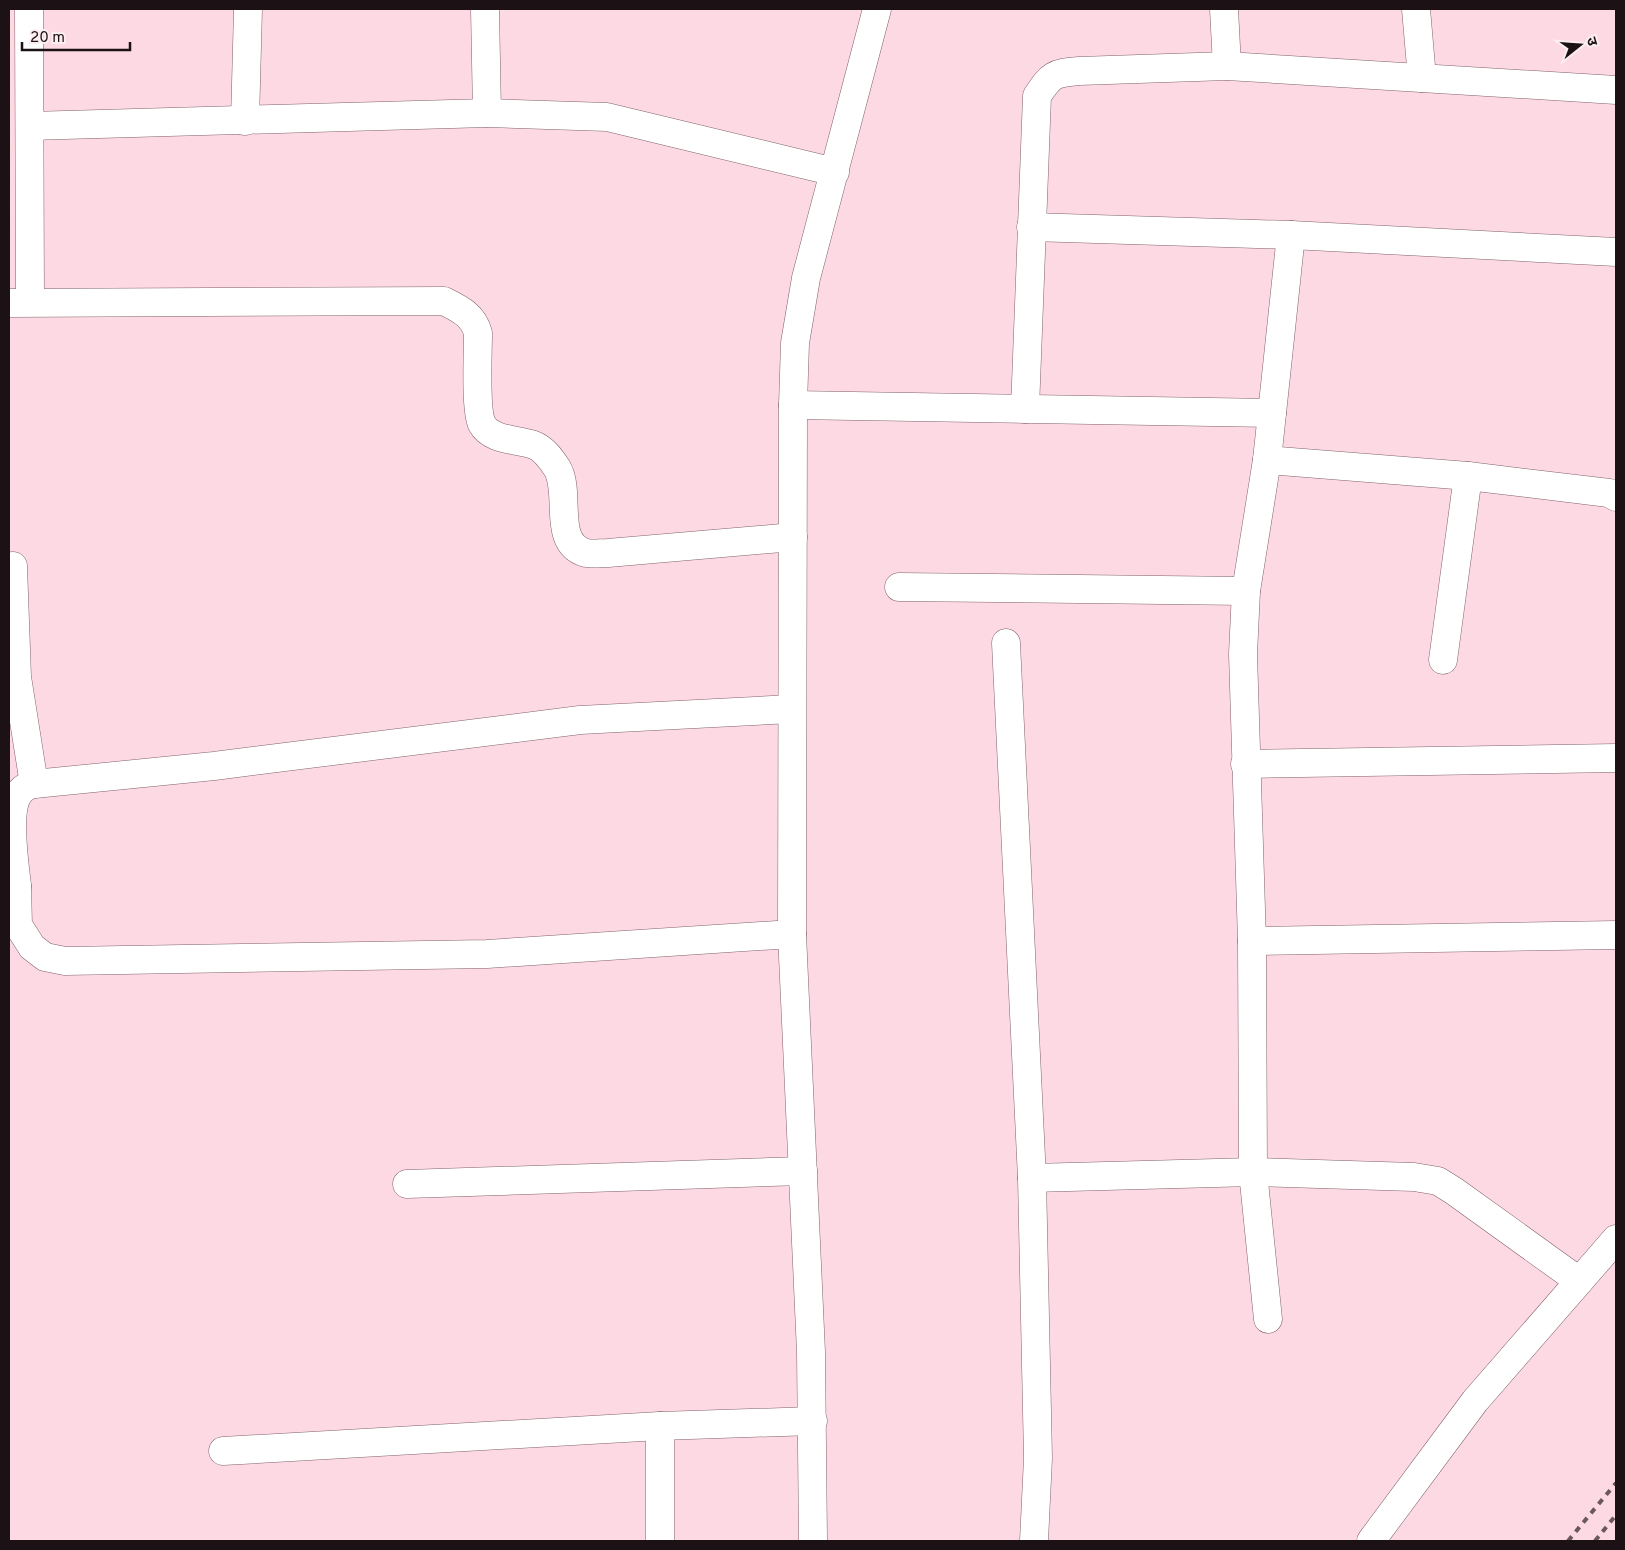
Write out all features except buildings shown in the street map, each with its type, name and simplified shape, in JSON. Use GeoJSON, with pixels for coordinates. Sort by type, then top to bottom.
{"type":"FeatureCollection","features":[{"type":"Feature","properties":{"kind":"street"},"geometry":{"type":"LineString","coordinates":[[29,9],[30,126],[19,303],[444,301],[464,311],[476,326],[478,333],[479,402],[482,423],[491,434],[535,445],[548,455],[559,471],[563,481],[565,530],[570,542],[579,550],[587,553],[608,553],[793,538]]}},
{"type":"Feature","properties":{"kind":"street"},"geometry":{"type":"LineString","coordinates":[[245,121],[248,9]]}},
{"type":"Feature","properties":{"kind":"street"},"geometry":{"type":"LineString","coordinates":[[485,9],[487,113]]}},
{"type":"Feature","properties":{"kind":"street"},"geometry":{"type":"LineString","coordinates":[[813,1541],[812,1352],[792,934],[793,405],[795,344],[806,278],[877,9]]}},
{"type":"Feature","properties":{"kind":"street"},"geometry":{"type":"LineString","coordinates":[[1224,9],[1227,66]]}},
{"type":"Feature","properties":{"kind":"street"},"geometry":{"type":"LineString","coordinates":[[1416,9],[1422,78]]}},
{"type":"Feature","properties":{"kind":"street"},"geometry":{"type":"LineString","coordinates":[[1025,409],[1036,96],[1050,77],[1062,72],[1227,66],[1616,90]]}},
{"type":"Feature","properties":{"kind":"street"},"geometry":{"type":"LineString","coordinates":[[30,126],[487,113],[607,117],[835,172]]}},
{"type":"Feature","properties":{"kind":"street"},"geometry":{"type":"LineString","coordinates":[[1031,227],[1291,235],[1616,252]]}},
{"type":"Feature","properties":{"kind":"street"},"geometry":{"type":"LineString","coordinates":[[1268,1319],[1253,1172],[1252,941],[1243,654],[1246,591],[1267,460],[1291,235]]}},
{"type":"Feature","properties":{"kind":"street"},"geometry":{"type":"LineString","coordinates":[[793,405],[1272,413]]}},
{"type":"Feature","properties":{"kind":"street"},"geometry":{"type":"LineString","coordinates":[[1267,460],[1468,476],[1609,493],[1616,497]]}},
{"type":"Feature","properties":{"kind":"street"},"geometry":{"type":"LineString","coordinates":[[1443,660],[1468,476]]}},
{"type":"Feature","properties":{"kind":"street"},"geometry":{"type":"LineString","coordinates":[[13,566],[18,677],[34,784]]}},
{"type":"Feature","properties":{"kind":"street"},"geometry":{"type":"LineString","coordinates":[[900,587],[1246,591]]}},
{"type":"Feature","properties":{"kind":"street"},"geometry":{"type":"LineString","coordinates":[[1006,643],[1032,1178],[1038,1458],[1034,1541]]}},
{"type":"Feature","properties":{"kind":"street"},"geometry":{"type":"LineString","coordinates":[[792,709],[580,720],[214,766],[34,784],[23,789],[14,806],[12,825],[13,885],[18,925],[32,947],[45,957],[66,961],[487,954],[792,934]]}},
{"type":"Feature","properties":{"kind":"street"},"geometry":{"type":"LineString","coordinates":[[1245,764],[1616,758]]}},
{"type":"Feature","properties":{"kind":"street"},"geometry":{"type":"LineString","coordinates":[[1252,941],[1616,935]]}},
{"type":"Feature","properties":{"kind":"street"},"geometry":{"type":"LineString","coordinates":[[407,1184],[803,1171]]}},
{"type":"Feature","properties":{"kind":"street"},"geometry":{"type":"LineString","coordinates":[[1032,1178],[1253,1172],[1414,1176],[1438,1182],[1454,1191],[1579,1282]]}},
{"type":"Feature","properties":{"kind":"street"},"geometry":{"type":"LineString","coordinates":[[1371,1541],[1475,1400],[1616,1239]]}},
{"type":"Feature","properties":{"kind":"street"},"geometry":{"type":"LineString","coordinates":[[223,1451],[660,1426],[813,1421]]}},
{"type":"Feature","properties":{"kind":"street"},"geometry":{"type":"LineString","coordinates":[[660,1426],[660,1541]]}},
{"type":"Feature","properties":{"kind":"railway"},"geometry":{"type":"LineString","coordinates":[[1568,1541],[1616,1483]]}},
{"type":"Feature","properties":{"kind":"railway"},"geometry":{"type":"LineString","coordinates":[[1595,1541],[1616,1515]]}}]}
